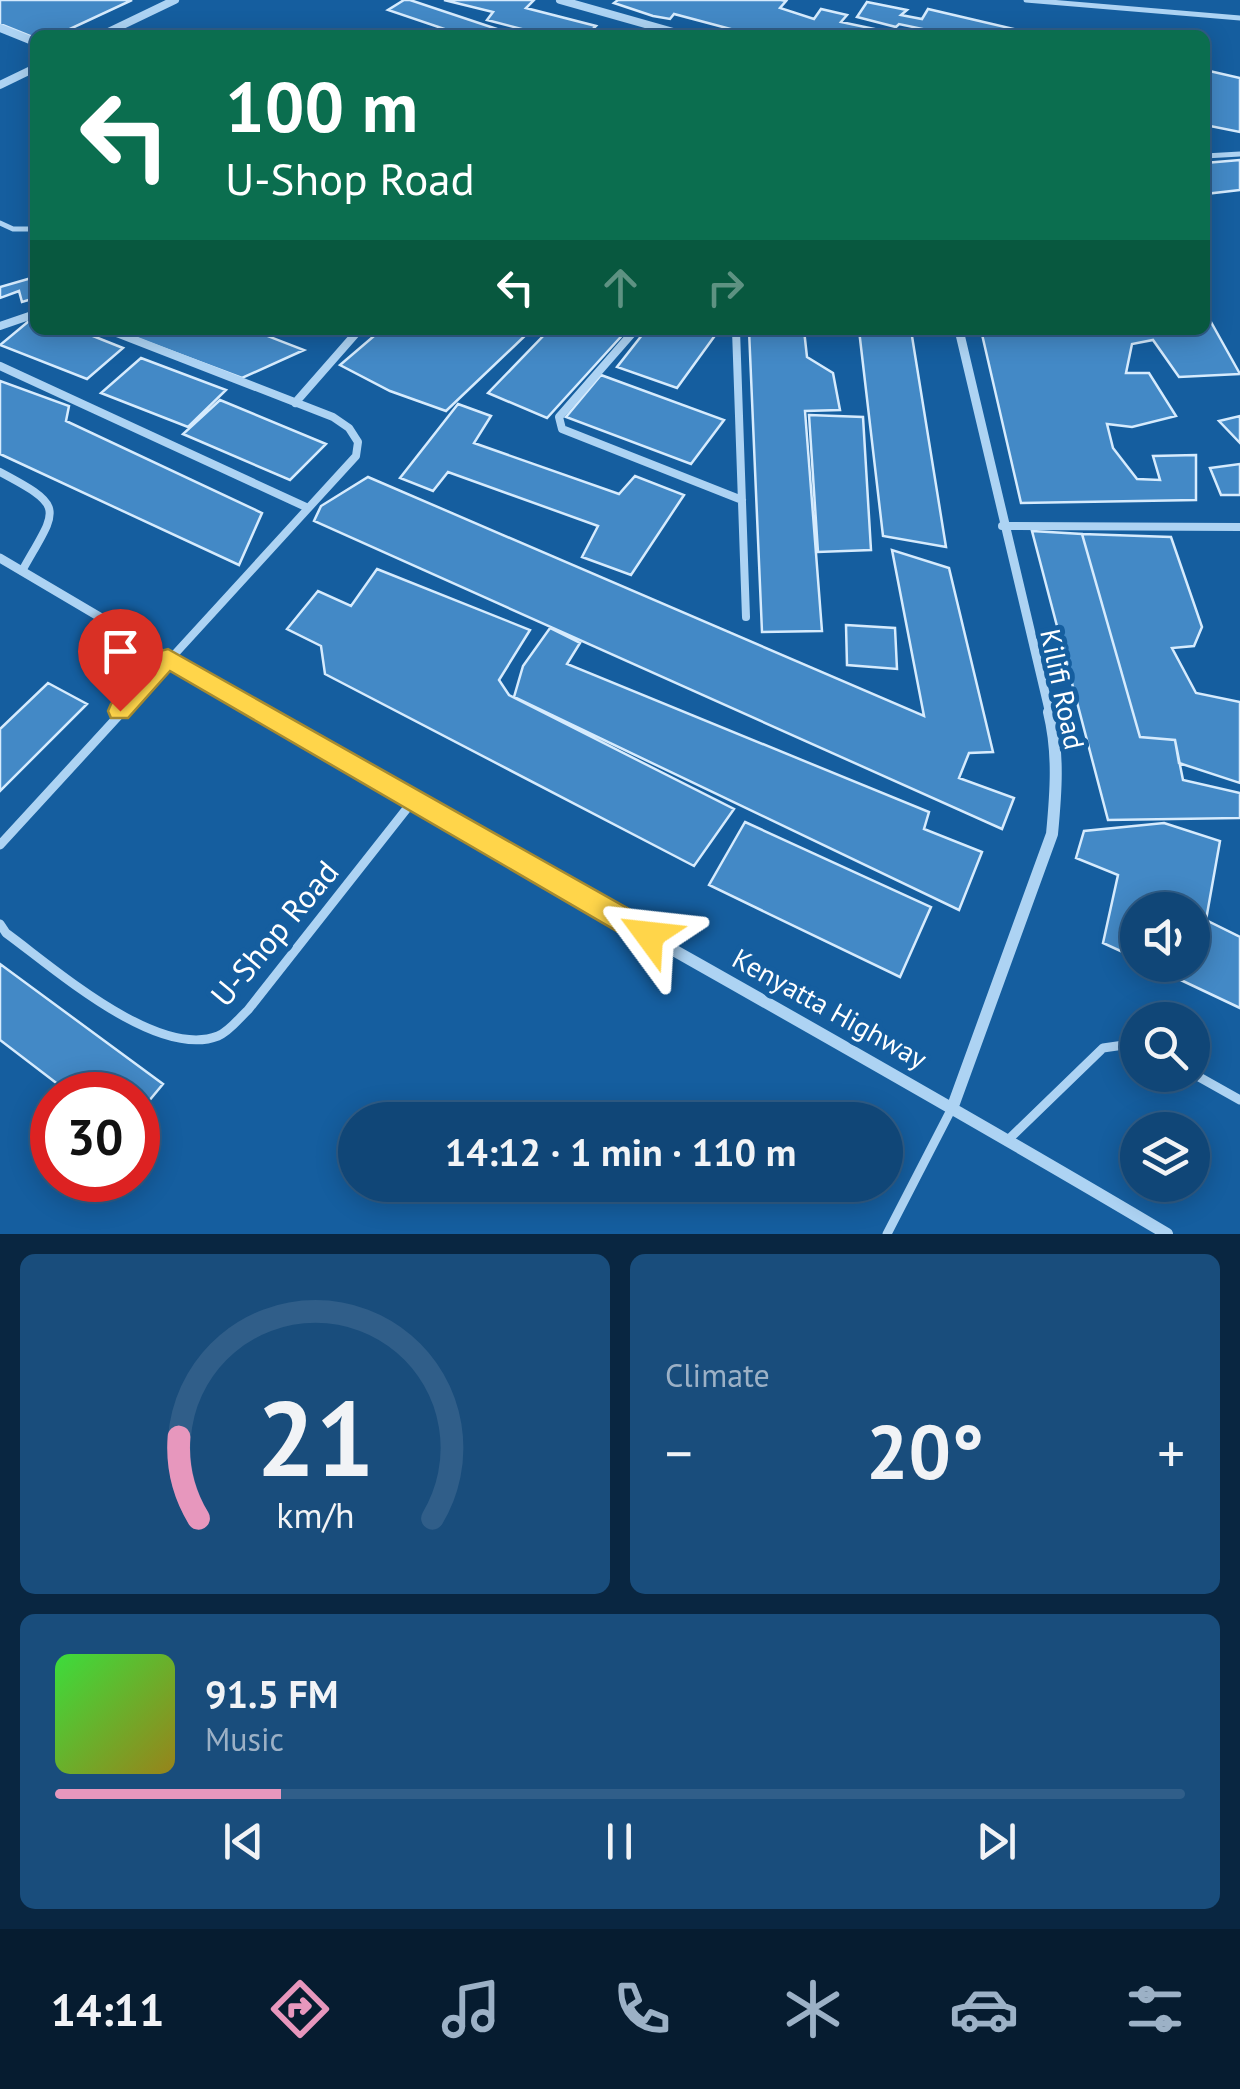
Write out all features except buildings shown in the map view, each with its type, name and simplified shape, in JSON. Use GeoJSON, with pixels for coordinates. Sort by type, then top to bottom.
{"type":"FeatureCollection","features":[{"type":"Feature","properties":{"kind":"street"},"geometry":{"type":"LineString","coordinates":[[112,30],[174,0]]}},
{"type":"Feature","properties":{"kind":"street"},"geometry":{"type":"LineString","coordinates":[[562,0],[667,30]]}},
{"type":"Feature","properties":{"kind":"street"},"geometry":{"type":"LineString","coordinates":[[0,28],[30,40]]}},
{"type":"Feature","properties":{"kind":"street"},"geometry":{"type":"LineString","coordinates":[[0,84],[30,70]]}},
{"type":"Feature","properties":{"kind":"street","name":"Kilifi Road"},"geometry":{"type":"LineString","coordinates":[[954,1106],[1052,834],[1057,788],[1055,736],[1002,526],[960,335]]}},
{"type":"Feature","properties":{"kind":"street","name":"Kenyatta Highway"},"geometry":{"type":"LineString","coordinates":[[0,558],[412,802],[954,1106],[1167,1234]]}},
{"type":"Feature","properties":{"kind":"lane"},"geometry":{"type":"LineString","coordinates":[[1026,0],[1240,18]]}},
{"type":"Feature","properties":{"kind":"lane"},"geometry":{"type":"LineString","coordinates":[[1210,156],[1240,154]]}},
{"type":"Feature","properties":{"kind":"lane"},"geometry":{"type":"LineString","coordinates":[[0,223],[13,230],[30,230]]}},
{"type":"Feature","properties":{"kind":"lane"},"geometry":{"type":"LineString","coordinates":[[0,326],[30,316]]}},
{"type":"Feature","properties":{"kind":"lane"},"geometry":{"type":"LineString","coordinates":[[0,845],[356,456],[358,442],[349,428],[333,417],[122,335]]}},
{"type":"Feature","properties":{"kind":"lane"},"geometry":{"type":"LineString","coordinates":[[295,402],[355,335]]}},
{"type":"Feature","properties":{"kind":"lane"},"geometry":{"type":"LineString","coordinates":[[631,335],[559,417],[562,429],[742,500]]}},
{"type":"Feature","properties":{"kind":"lane"},"geometry":{"type":"LineString","coordinates":[[736,335],[746,617]]}},
{"type":"Feature","properties":{"kind":"lane"},"geometry":{"type":"LineString","coordinates":[[0,366],[308,508]]}},
{"type":"Feature","properties":{"kind":"lane"},"geometry":{"type":"LineString","coordinates":[[0,472],[43,495],[51,506],[51,518],[22,571]]}},
{"type":"Feature","properties":{"kind":"lane"},"geometry":{"type":"LineString","coordinates":[[1002,526],[1240,528]]}},
{"type":"Feature","properties":{"kind":"lane","name":"U-Shop Road"},"geometry":{"type":"LineString","coordinates":[[0,924],[6,933],[128,1018],[185,1040],[220,1035],[248,1010],[412,802]]}},
{"type":"Feature","properties":{"kind":"lane"},"geometry":{"type":"LineString","coordinates":[[1009,1139],[1103,1048],[1120,1046]]}},
{"type":"Feature","properties":{"kind":"lane"},"geometry":{"type":"LineString","coordinates":[[1210,1084],[1240,1100]]}},
{"type":"Feature","properties":{"kind":"lane"},"geometry":{"type":"LineString","coordinates":[[887,1234],[954,1106]]}},
{"type":"Feature","properties":{"kind":"route"},"geometry":{"type":"LineString","coordinates":[[120,711],[168,658],[412,802],[649,935]]}}]}
